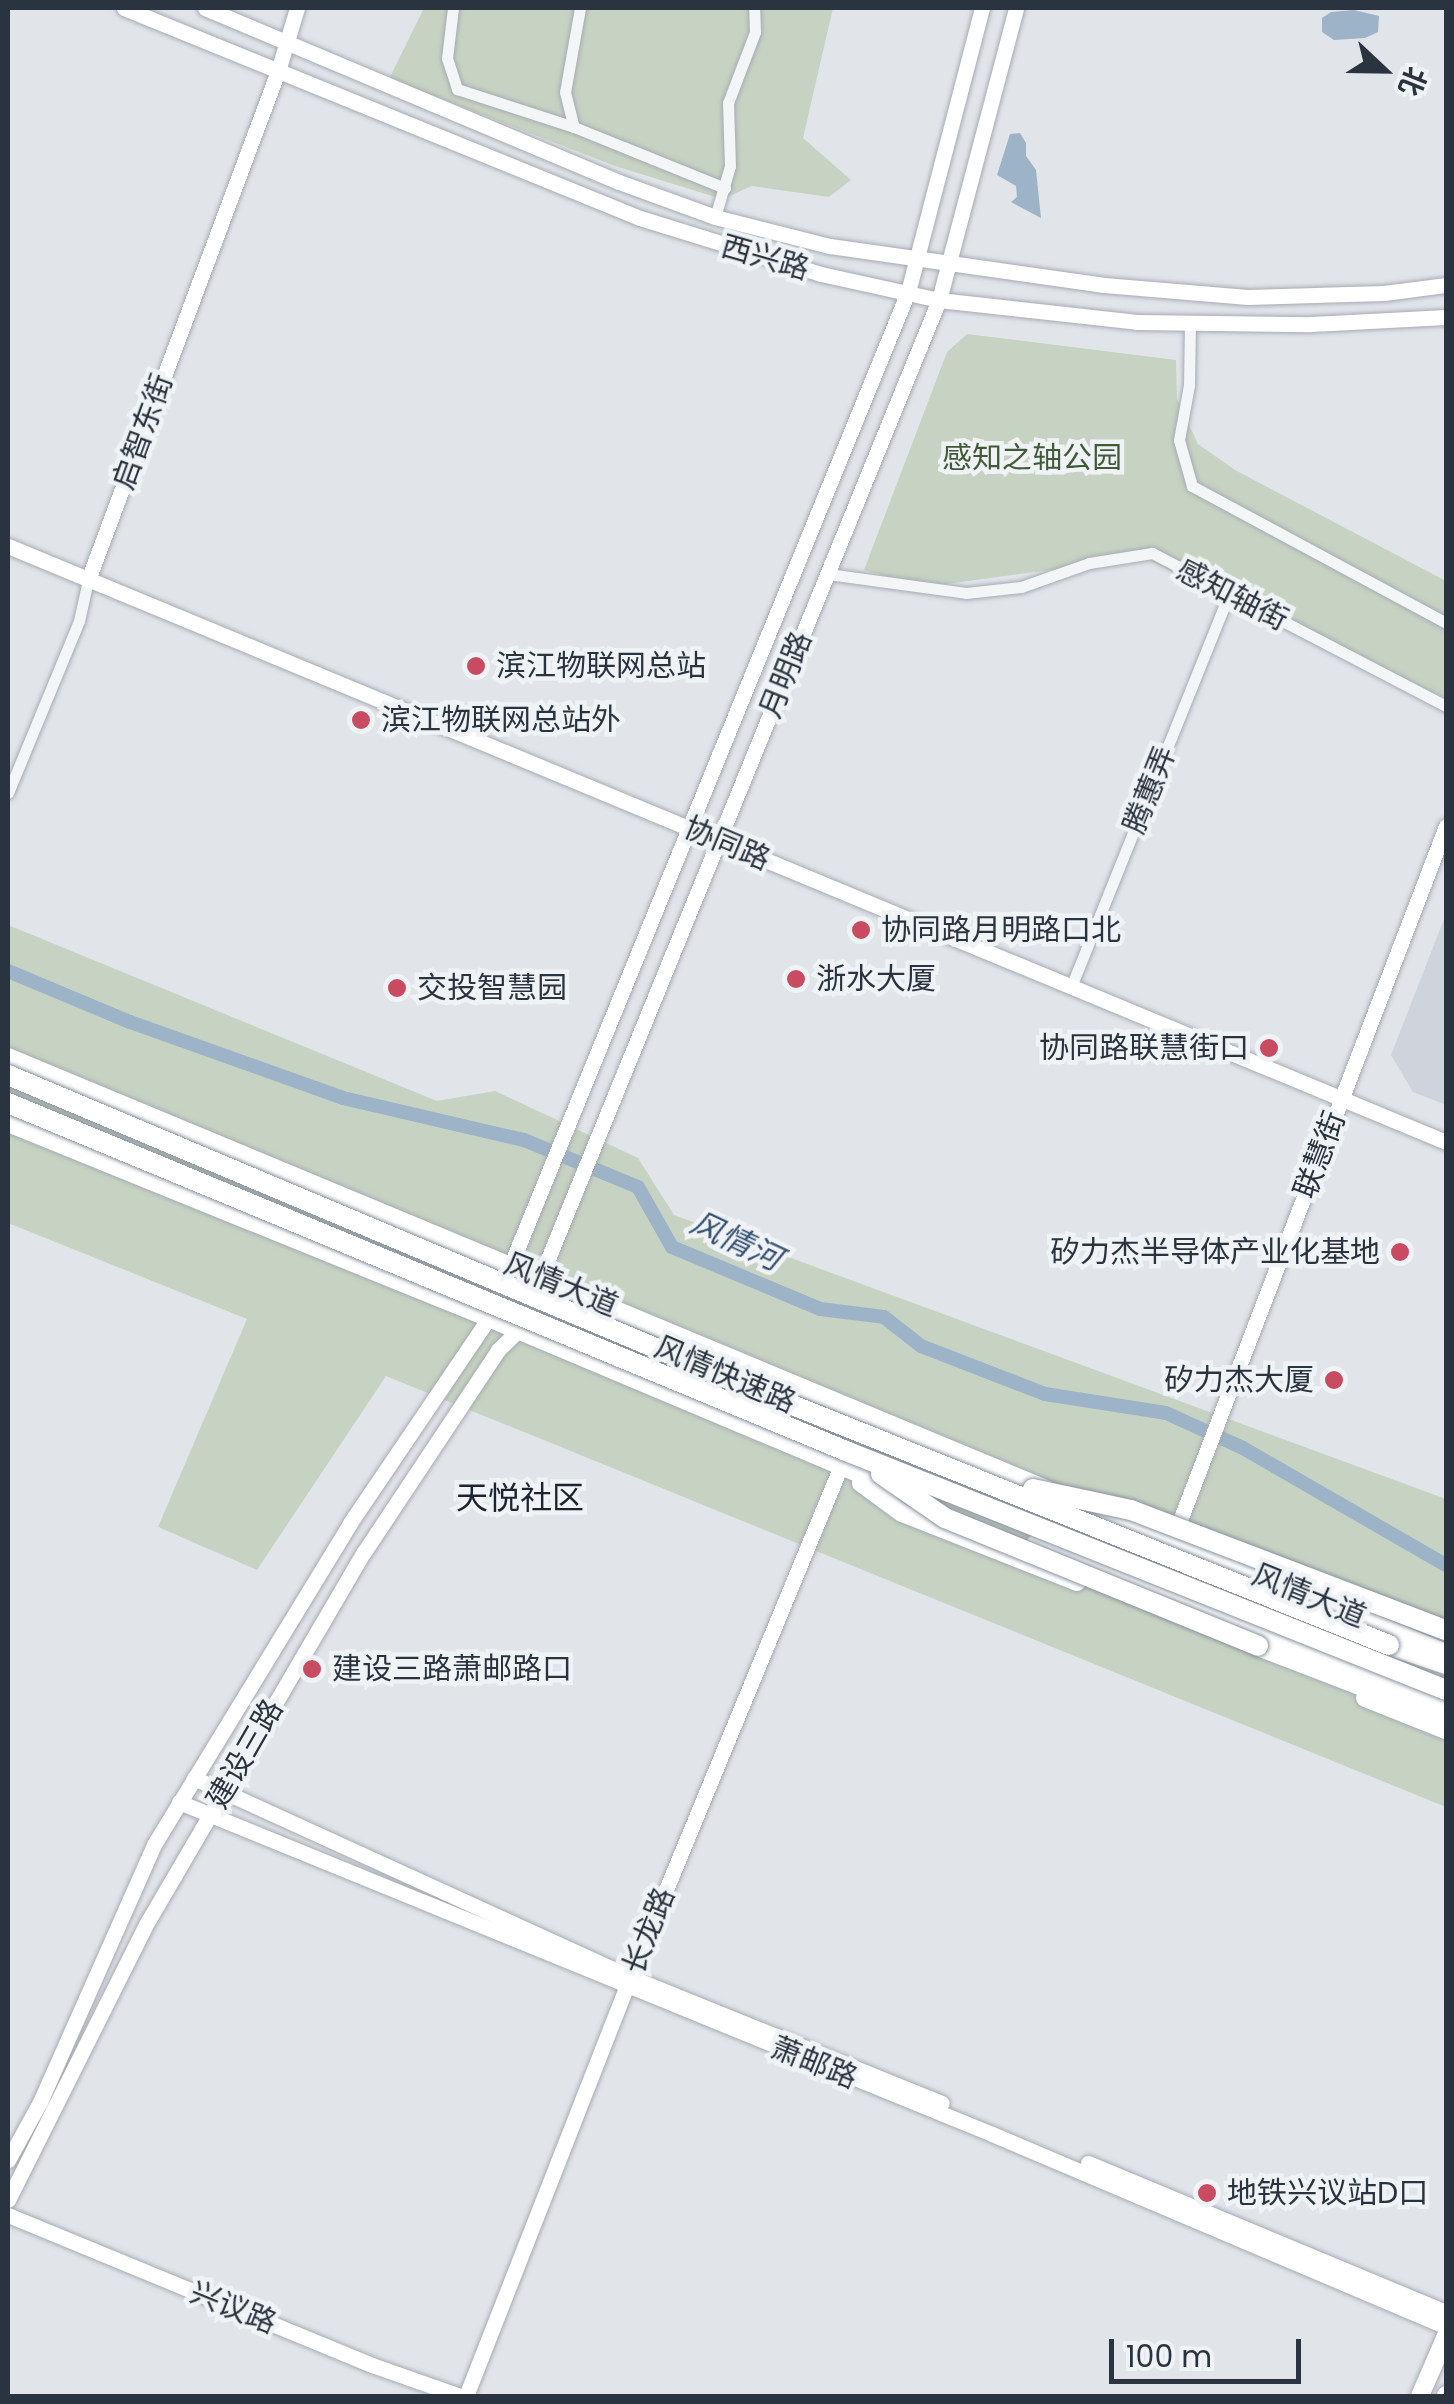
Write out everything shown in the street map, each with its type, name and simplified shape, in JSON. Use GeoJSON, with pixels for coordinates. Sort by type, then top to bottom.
{"type":"FeatureCollection","features":[{"type":"Feature","properties":{"kind":"highway","name":"风情快速路"},"geometry":{"type":"LineString","coordinates":[[8,1076],[760,1392],[984,1478],[1316,1616],[1446,1664]]}},
{"type":"Feature","properties":{"kind":"highway","name":"风情快速路"},"geometry":{"type":"LineString","coordinates":[[8,1102],[843,1460],[1446,1690]]}},
{"type":"Feature","properties":{"kind":"highway"},"geometry":{"type":"LineString","coordinates":[[843,1460],[945,1518],[1446,1718]]}},
{"type":"Feature","properties":{"kind":"highway"},"geometry":{"type":"LineString","coordinates":[[984,1478],[1131,1510],[1446,1630]]}},
{"type":"Feature","properties":{"kind":"main road","name":"风情大道"},"geometry":{"type":"LineString","coordinates":[[8,1057],[941,1448],[1446,1653]]}},
{"type":"Feature","properties":{"kind":"main road","name":"风情大道"},"geometry":{"type":"LineString","coordinates":[[8,1123],[1446,1704]]}},
{"type":"Feature","properties":{"kind":"main road"},"geometry":{"type":"LineString","coordinates":[[843,1460],[902,1513],[1446,1730]]}},
{"type":"Feature","properties":{"kind":"main road"},"geometry":{"type":"LineString","coordinates":[[1420,2396],[1446,2336]]}},
{"type":"Feature","properties":{"kind":"street","name":"西兴路"},"geometry":{"type":"LineString","coordinates":[[124,8],[640,218],[745,254],[940,300],[1137,322],[1311,324],[1446,317]]}},
{"type":"Feature","properties":{"kind":"street","name":"西兴路"},"geometry":{"type":"LineString","coordinates":[[205,8],[529,146],[716,217],[830,246],[1104,285],[1248,297],[1384,293],[1446,285]]}},
{"type":"Feature","properties":{"kind":"street","name":"启智东街"},"geometry":{"type":"LineString","coordinates":[[8,793],[79,621],[88,580],[278,70],[297,8]]}},
{"type":"Feature","properties":{"kind":"street"},"geometry":{"type":"LineString","coordinates":[[453,8],[448,58],[457,89],[574,127],[725,188]]}},
{"type":"Feature","properties":{"kind":"street"},"geometry":{"type":"LineString","coordinates":[[574,127],[565,92],[580,8]]}},
{"type":"Feature","properties":{"kind":"street"},"geometry":{"type":"LineString","coordinates":[[716,217],[730,166],[728,104],[755,32],[754,8]]}},
{"type":"Feature","properties":{"kind":"street","name":"月明路"},"geometry":{"type":"LineString","coordinates":[[489,1318],[686,826],[908,292],[982,8]]}},
{"type":"Feature","properties":{"kind":"street","name":"月明路"},"geometry":{"type":"LineString","coordinates":[[519,1330],[940,300],[1016,8]]}},
{"type":"Feature","properties":{"kind":"street"},"geometry":{"type":"LineString","coordinates":[[1190,322],[1189,385],[1179,440],[1192,486],[1446,623]]}},
{"type":"Feature","properties":{"kind":"street","name":"协同路"},"geometry":{"type":"LineString","coordinates":[[8,546],[1446,1142]]}},
{"type":"Feature","properties":{"kind":"street","name":"感知轴街"},"geometry":{"type":"LineString","coordinates":[[828,574],[966,594],[1020,587],[1089,562],[1152,553],[1446,706]]}},
{"type":"Feature","properties":{"kind":"street","name":"腾蕙弄"},"geometry":{"type":"LineString","coordinates":[[1071,987],[1230,593]]}},
{"type":"Feature","properties":{"kind":"street","name":"联慧街"},"geometry":{"type":"LineString","coordinates":[[1172,1540],[1446,826]]}},
{"type":"Feature","properties":{"kind":"street","name":"建设三路"},"geometry":{"type":"LineString","coordinates":[[8,2160],[40,2102],[139,1875],[179,1802],[350,1522],[489,1318]]}},
{"type":"Feature","properties":{"kind":"street","name":"建设三路"},"geometry":{"type":"LineString","coordinates":[[8,2200],[148,1920],[364,1552],[498,1350],[519,1330]]}},
{"type":"Feature","properties":{"kind":"street","name":"长龙路"},"geometry":{"type":"LineString","coordinates":[[463,2396],[843,1460]]}},
{"type":"Feature","properties":{"kind":"street","name":"萧邮路"},"geometry":{"type":"LineString","coordinates":[[194,1778],[225,1789],[628,1982],[1446,2327]]}},
{"type":"Feature","properties":{"kind":"street","name":"萧邮路"},"geometry":{"type":"LineString","coordinates":[[179,1802],[1446,2312]]}},
{"type":"Feature","properties":{"kind":"street","name":"兴议路"},"geometry":{"type":"LineString","coordinates":[[8,2215],[372,2365],[463,2396]]}},
{"type":"Feature","properties":{"kind":"shaded area"},"geometry":{"type":"Polygon","coordinates":[[[1446,914],[1446,1105],[1413,1092],[1391,1055],[1446,914]]]}},
{"type":"Feature","properties":{"kind":"green space"},"geometry":{"type":"Polygon","coordinates":[[[424,8],[833,8],[803,138],[851,180],[829,197],[752,186],[722,199],[615,166],[389,79],[424,8]]]}},
{"type":"Feature","properties":{"kind":"green space","name":"感知之轴公园"},"geometry":{"type":"Polygon","coordinates":[[[967,334],[1176,360],[1177,399],[1198,444],[1235,470],[1446,581],[1446,698],[1225,600],[1144,557],[924,587],[864,570],[947,352],[967,334]]]}},
{"type":"Feature","properties":{"kind":"green space"},"geometry":{"type":"Polygon","coordinates":[[[8,925],[437,1101],[495,1091],[638,1158],[674,1215],[1446,1499],[1446,1807],[386,1376],[257,1570],[158,1527],[247,1319],[8,1223],[8,925]]]}},
{"type":"Feature","properties":{"kind":"water"},"geometry":{"type":"Polygon","coordinates":[[[1354,10],[1379,16],[1378,32],[1365,38],[1334,40],[1322,32],[1322,18],[1331,12],[1354,10]]]}},
{"type":"Feature","properties":{"kind":"water"},"geometry":{"type":"Polygon","coordinates":[[[1020,133],[1026,143],[1026,156],[1036,170],[1041,218],[1011,202],[1017,197],[1016,186],[997,175],[1010,134],[1020,133]]]}},
{"type":"Feature","properties":{"kind":"waterway","name":"风情河"},"geometry":{"type":"LineString","coordinates":[[8,971],[130,1022],[343,1098],[524,1140],[638,1187],[672,1247],[820,1309],[884,1317],[921,1346],[1045,1394],[1166,1413],[1243,1448],[1446,1565]]}},
{"type":"Feature","properties":{"kind":"place","name":"滨江物联网总站"},"geometry":{"type":"Point","coordinates":[476,666]}},
{"type":"Feature","properties":{"kind":"place","name":"滨江物联网总站外"},"geometry":{"type":"Point","coordinates":[361,720]}},
{"type":"Feature","properties":{"kind":"place","name":"协同路月明路口北"},"geometry":{"type":"Point","coordinates":[861,930]}},
{"type":"Feature","properties":{"kind":"place","name":"浙水大厦"},"geometry":{"type":"Point","coordinates":[796,979]}},
{"type":"Feature","properties":{"kind":"place","name":"交投智慧园"},"geometry":{"type":"Point","coordinates":[397,988]}},
{"type":"Feature","properties":{"kind":"place","name":"协同路联慧街口"},"geometry":{"type":"Point","coordinates":[1269,1048]}},
{"type":"Feature","properties":{"kind":"place","name":"矽力杰半导体产业化基地"},"geometry":{"type":"Point","coordinates":[1400,1252]}},
{"type":"Feature","properties":{"kind":"place","name":"矽力杰大厦"},"geometry":{"type":"Point","coordinates":[1334,1380]}},
{"type":"Feature","properties":{"kind":"place","name":"建设三路萧邮路口"},"geometry":{"type":"Point","coordinates":[312,1669]}},
{"type":"Feature","properties":{"kind":"place","name":"地铁兴议站D口"},"geometry":{"type":"Point","coordinates":[1207,2193]}},
{"type":"Feature","properties":{"kind":"district","name":"天悦社区"},"geometry":{"type":"Point","coordinates":[520,1498]}}]}
